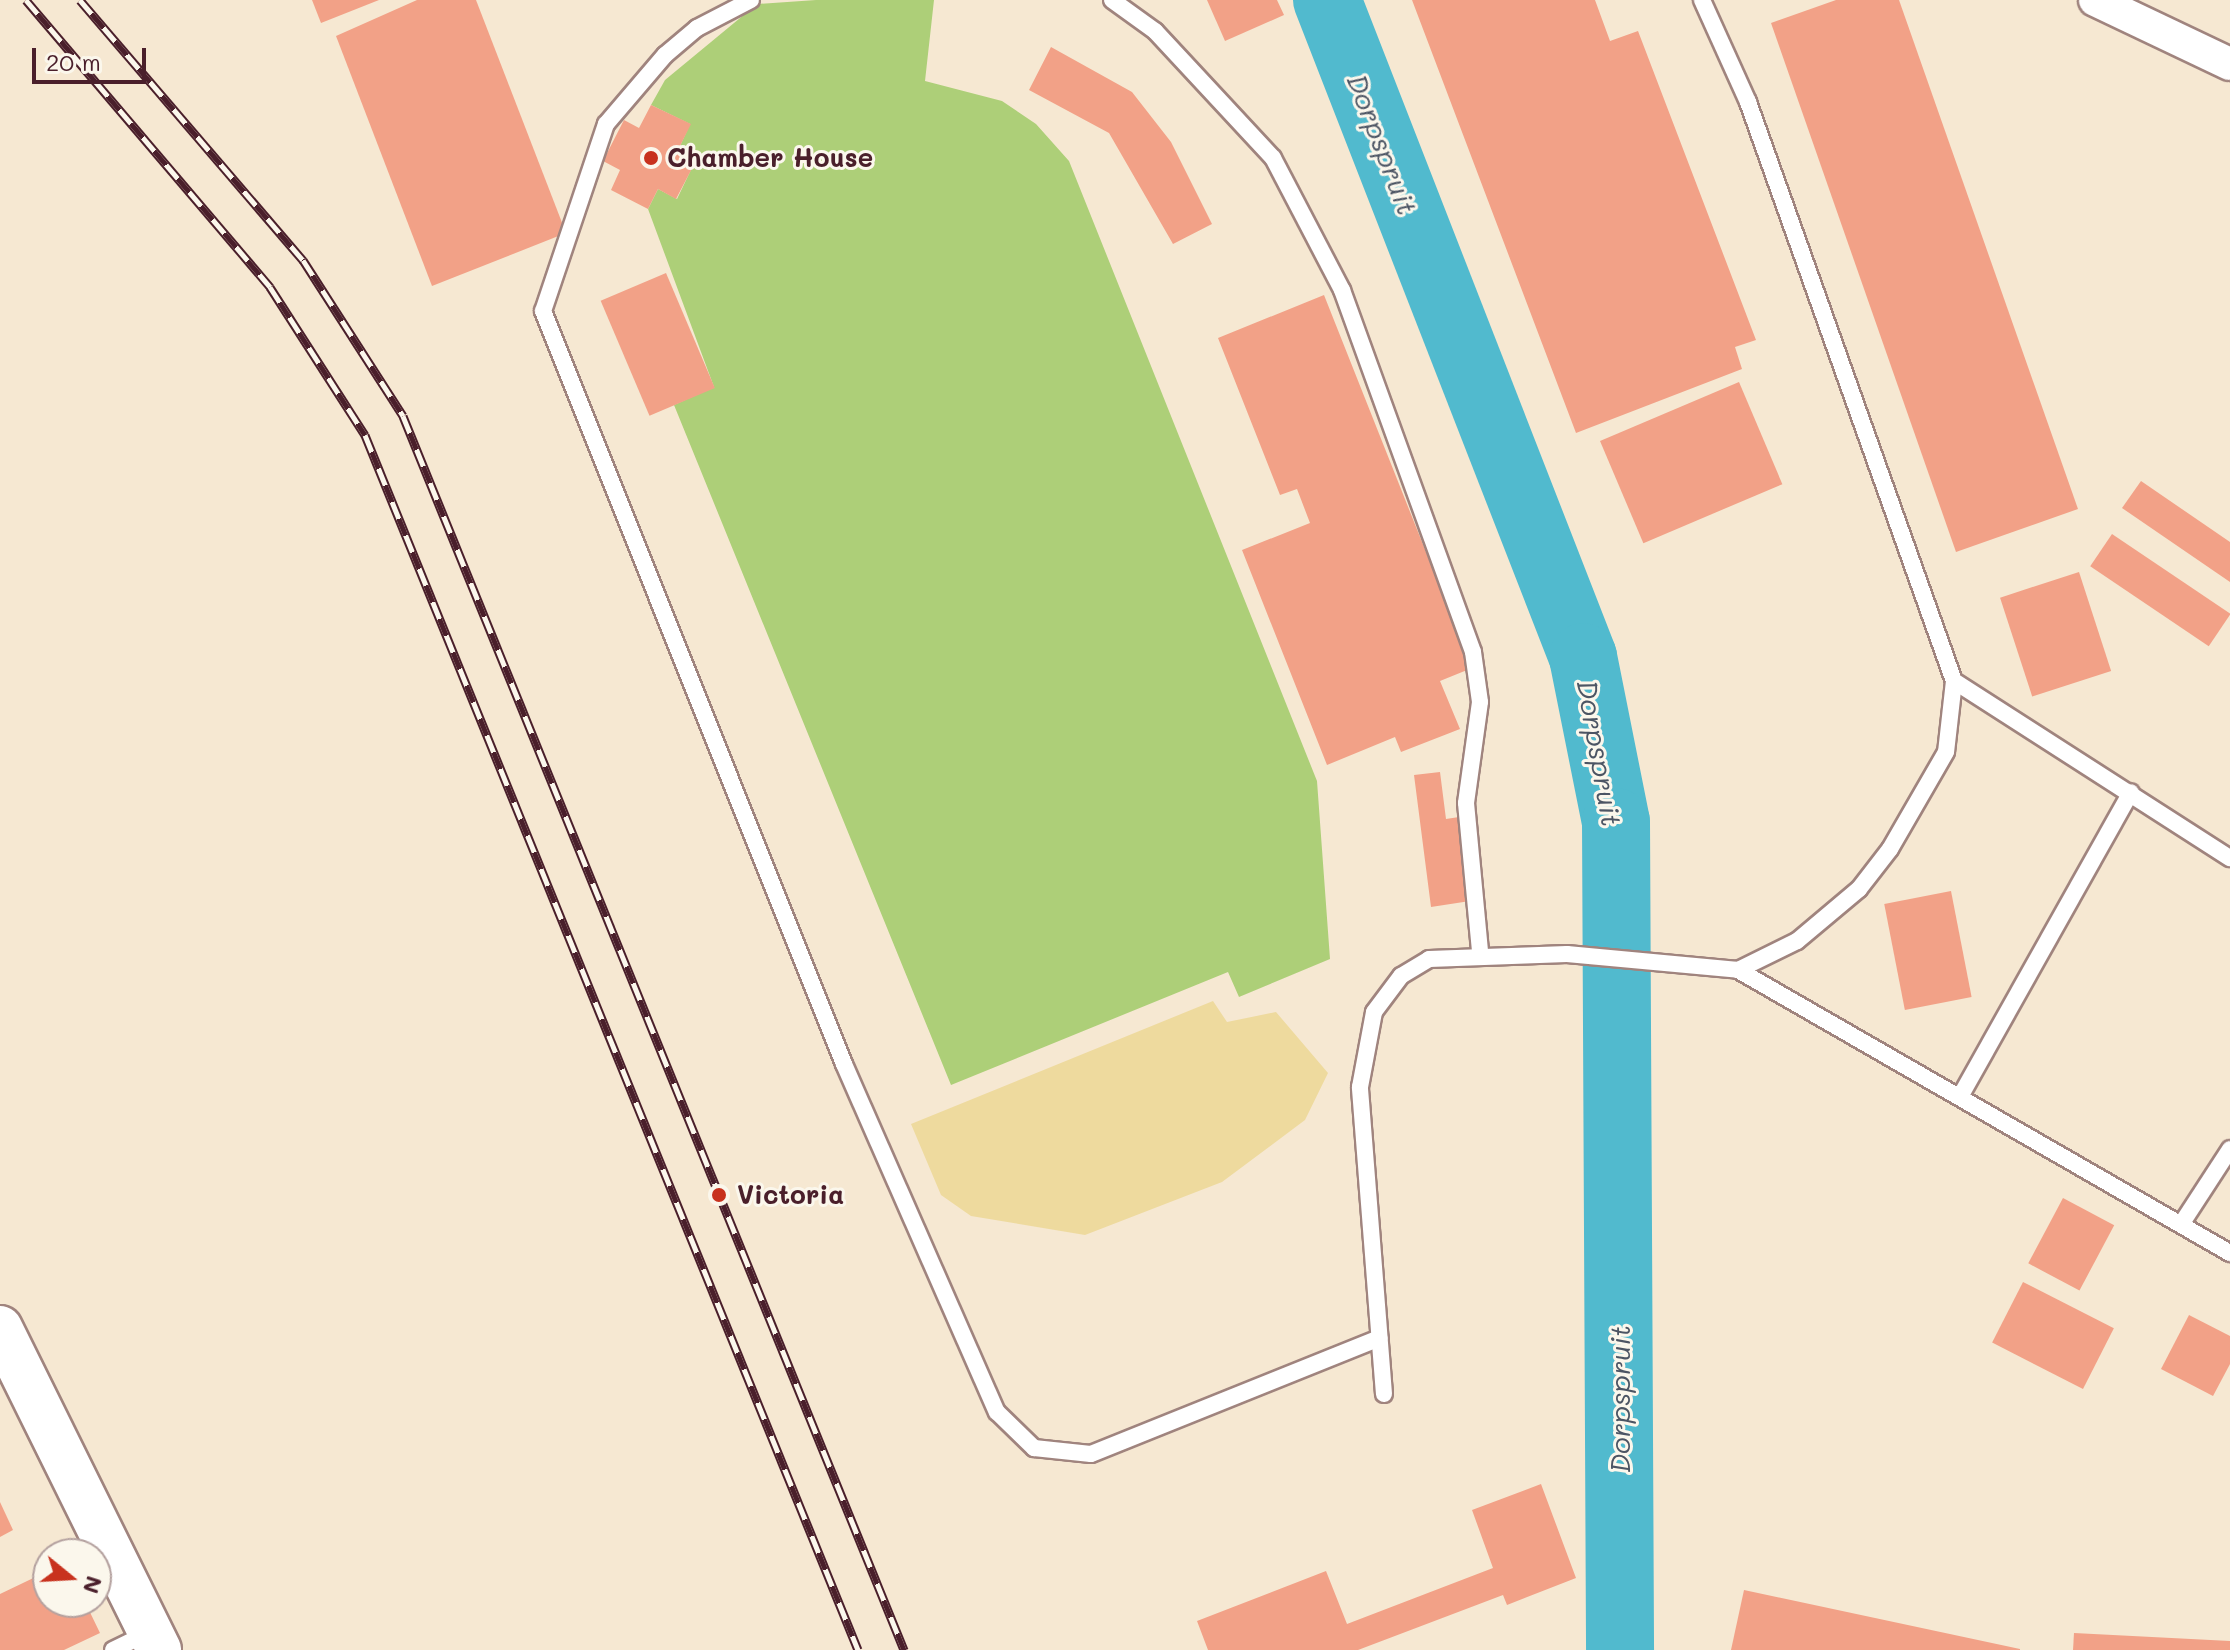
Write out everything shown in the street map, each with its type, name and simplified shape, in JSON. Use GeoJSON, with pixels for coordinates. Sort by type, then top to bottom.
{"type":"FeatureCollection","features":[{"type":"Feature","properties":{"kind":"main road"},"geometry":{"type":"LineString","coordinates":[[0,1328],[141,1644]]}},
{"type":"Feature","properties":{"kind":"street"},"geometry":{"type":"LineString","coordinates":[[2095,0],[2230,64]]}},
{"type":"Feature","properties":{"kind":"lane"},"geometry":{"type":"LineString","coordinates":[[751,0],[676,46],[606,124],[543,311],[844,1064],[997,1412],[1034,1448],[1091,1454],[1380,1338]]}},
{"type":"Feature","properties":{"kind":"lane"},"geometry":{"type":"LineString","coordinates":[[1112,0],[1155,31],[1273,158],[1342,290],[1473,652],[1480,702],[1466,803],[1480,951]]}},
{"type":"Feature","properties":{"kind":"lane"},"geometry":{"type":"LineString","coordinates":[[1702,0],[1748,102],[1954,681],[1946,752],[1890,849],[1859,889],[1797,941],[1738,970]]}},
{"type":"Feature","properties":{"kind":"lane"},"geometry":{"type":"LineString","coordinates":[[1954,681],[2230,858]]}},
{"type":"Feature","properties":{"kind":"lane"},"geometry":{"type":"LineString","coordinates":[[1961,1095],[2131,792]]}},
{"type":"Feature","properties":{"kind":"lane"},"geometry":{"type":"LineString","coordinates":[[1384,1394],[1360,1087],[1367,1035],[1401,976],[1429,959],[1480,951],[1567,954],[1738,970],[1961,1095],[2230,1253]]}},
{"type":"Feature","properties":{"kind":"lane"},"geometry":{"type":"LineString","coordinates":[[2182,1223],[2230,1149]]}},
{"type":"Feature","properties":{"kind":"green space"},"geometry":{"type":"Polygon","coordinates":[[[816,0],[934,0],[925,81],[1002,101],[1036,124],[1069,161],[1317,781],[1330,959],[1239,997],[1228,972],[951,1085],[674,405],[714,387],[648,209],[658,189],[677,199],[698,155],[680,146],[690,124],[651,105],[665,80],[757,4],[816,0]]]}},
{"type":"Feature","properties":{"kind":"sand"},"geometry":{"type":"Polygon","coordinates":[[[1213,1001],[1227,1022],[1276,1012],[1328,1073],[1305,1120],[1222,1182],[1085,1235],[971,1216],[941,1195],[911,1124],[1213,1001]]]}},
{"type":"Feature","properties":{"kind":"building"},"geometry":{"type":"Polygon","coordinates":[[[312,0],[379,0],[321,23],[312,0]]]}},
{"type":"Feature","properties":{"kind":"building"},"geometry":{"type":"Polygon","coordinates":[[[417,0],[476,0],[566,233],[432,286],[336,36],[417,0]]]}},
{"type":"Feature","properties":{"kind":"building"},"geometry":{"type":"Polygon","coordinates":[[[1207,0],[1277,0],[1284,15],[1225,41],[1207,0]]]}},
{"type":"Feature","properties":{"kind":"building"},"geometry":{"type":"Polygon","coordinates":[[[1412,0],[1595,0],[1610,41],[1638,31],[1756,340],[1735,347],[1742,369],[1576,433],[1412,0]]]}},
{"type":"Feature","properties":{"kind":"building"},"geometry":{"type":"Polygon","coordinates":[[[1836,0],[1899,0],[2078,509],[1956,552],[1771,23],[1836,0]]]}},
{"type":"Feature","properties":{"kind":"building"},"geometry":{"type":"Polygon","coordinates":[[[1051,47],[1132,92],[1171,142],[1212,224],[1173,244],[1109,133],[1029,90],[1051,47]]]}},
{"type":"Feature","properties":{"kind":"building","name":"Chamber House"},"geometry":{"type":"Polygon","coordinates":[[[651,105],[691,124],[680,146],[699,155],[676,199],[658,189],[648,209],[611,190],[620,170],[603,161],[624,120],[639,128],[651,105]]]}},
{"type":"Feature","properties":{"kind":"building"},"geometry":{"type":"Polygon","coordinates":[[[666,273],[715,388],[649,416],[601,301],[666,273]]]}},
{"type":"Feature","properties":{"kind":"building"},"geometry":{"type":"Polygon","coordinates":[[[1324,295],[1472,668],[1440,681],[1460,729],[1401,752],[1395,737],[1327,765],[1242,550],[1310,523],[1297,489],[1280,495],[1218,338],[1324,295]]]}},
{"type":"Feature","properties":{"kind":"building"},"geometry":{"type":"Polygon","coordinates":[[[1739,382],[1782,484],[1643,543],[1600,441],[1739,382]]]}},
{"type":"Feature","properties":{"kind":"building"},"geometry":{"type":"Polygon","coordinates":[[[2141,481],[2230,542],[2230,582],[2122,508],[2141,481]]]}},
{"type":"Feature","properties":{"kind":"building"},"geometry":{"type":"Polygon","coordinates":[[[2112,534],[2230,614],[2209,646],[2090,566],[2112,534]]]}},
{"type":"Feature","properties":{"kind":"building"},"geometry":{"type":"Polygon","coordinates":[[[2079,572],[2111,671],[2032,697],[2000,598],[2079,572]]]}},
{"type":"Feature","properties":{"kind":"building"},"geometry":{"type":"Polygon","coordinates":[[[1440,772],[1446,819],[1459,817],[1470,901],[1431,907],[1414,775],[1440,772]]]}},
{"type":"Feature","properties":{"kind":"building"},"geometry":{"type":"Polygon","coordinates":[[[1951,891],[1972,997],[1905,1010],[1884,904],[1951,891]]]}},
{"type":"Feature","properties":{"kind":"building"},"geometry":{"type":"Polygon","coordinates":[[[2063,1198],[2114,1225],[2079,1291],[2028,1263],[2063,1198]]]}},
{"type":"Feature","properties":{"kind":"building"},"geometry":{"type":"Polygon","coordinates":[[[2023,1282],[2114,1328],[2083,1389],[1992,1343],[2023,1282]]]}},
{"type":"Feature","properties":{"kind":"building"},"geometry":{"type":"Polygon","coordinates":[[[2189,1315],[2230,1336],[2230,1364],[2213,1396],[2161,1369],[2189,1315]]]}},
{"type":"Feature","properties":{"kind":"building"},"geometry":{"type":"Polygon","coordinates":[[[1541,1484],[1576,1578],[1507,1605],[1503,1595],[1358,1650],[1208,1650],[1197,1621],[1326,1571],[1347,1624],[1493,1568],[1472,1510],[1541,1484]]]}},
{"type":"Feature","properties":{"kind":"building"},"geometry":{"type":"Polygon","coordinates":[[[0,1502],[13,1530],[0,1537],[0,1502]]]}},
{"type":"Feature","properties":{"kind":"building"},"geometry":{"type":"Polygon","coordinates":[[[32,1579],[32,1618],[93,1618],[100,1633],[64,1650],[0,1650],[0,1594],[32,1579]]]}},
{"type":"Feature","properties":{"kind":"building"},"geometry":{"type":"Polygon","coordinates":[[[1744,1590],[2020,1649],[2020,1650],[1731,1650],[1744,1590]]]}},
{"type":"Feature","properties":{"kind":"building"},"geometry":{"type":"Polygon","coordinates":[[[2074,1633],[2230,1641],[2230,1650],[2073,1650],[2074,1633]]]}},
{"type":"Feature","properties":{"kind":"waterway","name":"Dorpspruit"},"geometry":{"type":"LineString","coordinates":[[1327,0],[1583,657],[1616,822],[1620,1650]]}},
{"type":"Feature","properties":{"kind":"railway"},"geometry":{"type":"LineString","coordinates":[[26,0],[270,287],[365,435],[858,1650]]}},
{"type":"Feature","properties":{"kind":"railway"},"geometry":{"type":"LineString","coordinates":[[80,0],[303,260],[403,416],[904,1650]]}},
{"type":"Feature","properties":{"kind":"place","name":"Chamber House"},"geometry":{"type":"Point","coordinates":[651,158]}},
{"type":"Feature","properties":{"kind":"place","name":"Victoria"},"geometry":{"type":"Point","coordinates":[719,1195]}}]}
